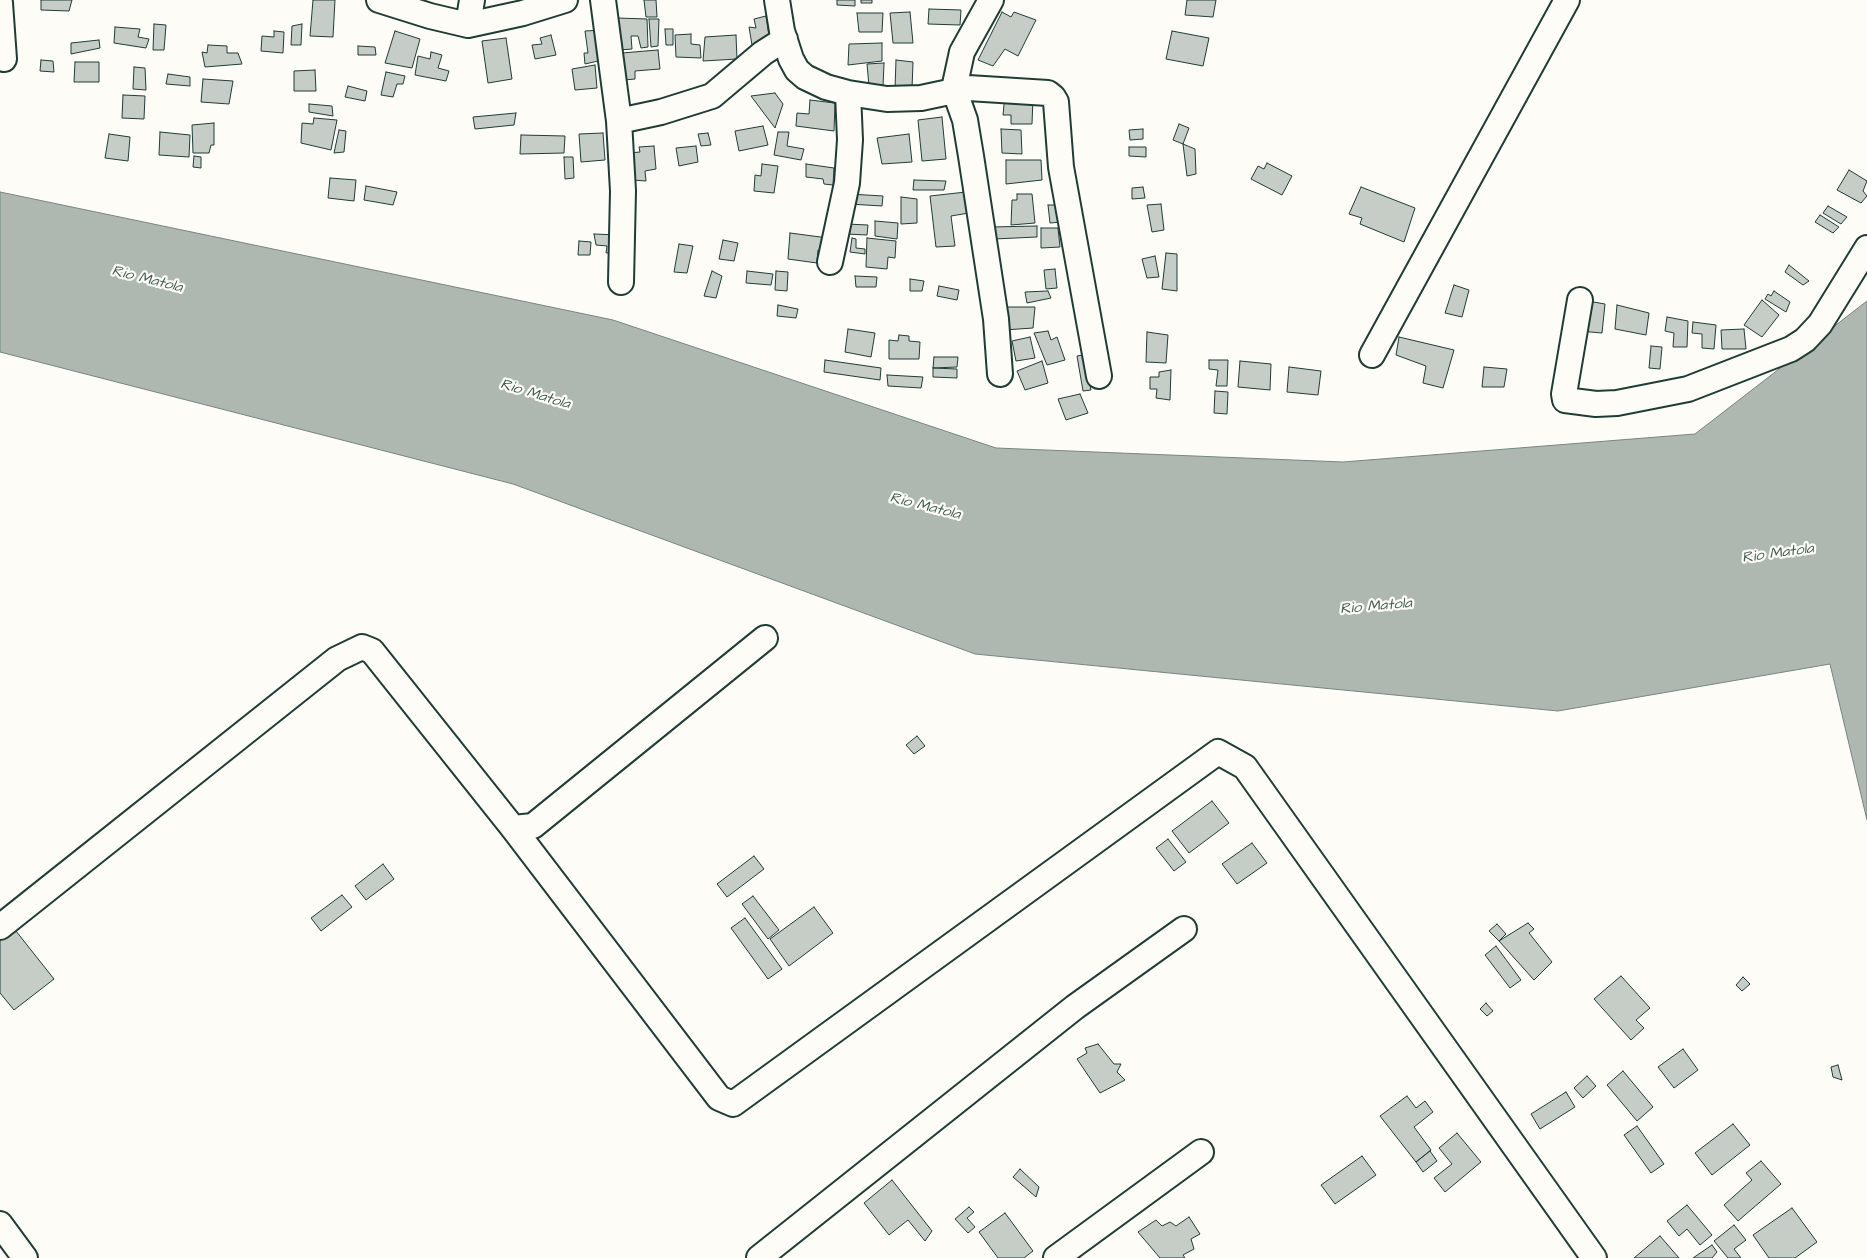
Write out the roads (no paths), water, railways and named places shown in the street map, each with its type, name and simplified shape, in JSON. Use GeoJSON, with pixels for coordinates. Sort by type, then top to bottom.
{"type":"FeatureCollection","features":[{"type":"Feature","properties":{"kind":"street"},"geometry":{"type":"LineString","coordinates":[[379,0],[430,16],[468,24],[523,13],[564,0]]}},
{"type":"Feature","properties":{"kind":"street"},"geometry":{"type":"LineString","coordinates":[[468,24],[472,0]]}},
{"type":"Feature","properties":{"kind":"street"},"geometry":{"type":"LineString","coordinates":[[603,0],[619,121],[623,191],[621,282]]}},
{"type":"Feature","properties":{"kind":"street"},"geometry":{"type":"LineString","coordinates":[[776,0],[791,59],[797,70],[820,85],[848,94],[887,99],[912,98],[968,88],[1048,93],[1056,102],[1061,167],[1100,376]]}},
{"type":"Feature","properties":{"kind":"street"},"geometry":{"type":"LineString","coordinates":[[1372,355],[1567,0]]}},
{"type":"Feature","properties":{"kind":"street"},"geometry":{"type":"LineString","coordinates":[[988,2],[962,52],[954,89],[965,120],[971,156],[994,310],[1000,374]]}},
{"type":"Feature","properties":{"kind":"street"},"geometry":{"type":"LineString","coordinates":[[0,3],[4,58]]}},
{"type":"Feature","properties":{"kind":"street"},"geometry":{"type":"LineString","coordinates":[[619,121],[661,112],[712,96],[763,53],[785,40]]}},
{"type":"Feature","properties":{"kind":"street"},"geometry":{"type":"LineString","coordinates":[[830,262],[846,183],[850,140],[848,94]]}},
{"type":"Feature","properties":{"kind":"street"},"geometry":{"type":"LineString","coordinates":[[1580,300],[1564,394],[1565,400],[1596,404],[1617,403],[1688,389],[1791,349],[1805,340],[1820,324],[1867,248]]}},
{"type":"Feature","properties":{"kind":"street"},"geometry":{"type":"LineString","coordinates":[[513,828],[533,826],[765,638]]}},
{"type":"Feature","properties":{"kind":"street"},"geometry":{"type":"LineString","coordinates":[[0,927],[337,659],[362,647],[372,651],[513,828],[719,1098],[733,1104],[1218,752],[1245,766],[1594,1258]]}},
{"type":"Feature","properties":{"kind":"street"},"geometry":{"type":"LineString","coordinates":[[759,1258],[1075,1007],[1184,929]]}},
{"type":"Feature","properties":{"kind":"street"},"geometry":{"type":"LineString","coordinates":[[1056,1258],[1201,1152]]}},
{"type":"Feature","properties":{"kind":"street"},"geometry":{"type":"LineString","coordinates":[[0,1224],[25,1258]]}},
{"type":"Feature","properties":{"kind":"water","name":"Rio Matola"},"geometry":{"type":"Polygon","coordinates":[[[0,192],[613,320],[996,448],[1343,462],[1695,434],[1867,301],[1867,820],[1830,664],[1558,711],[975,654],[513,484],[0,352],[0,192]]]}}]}
